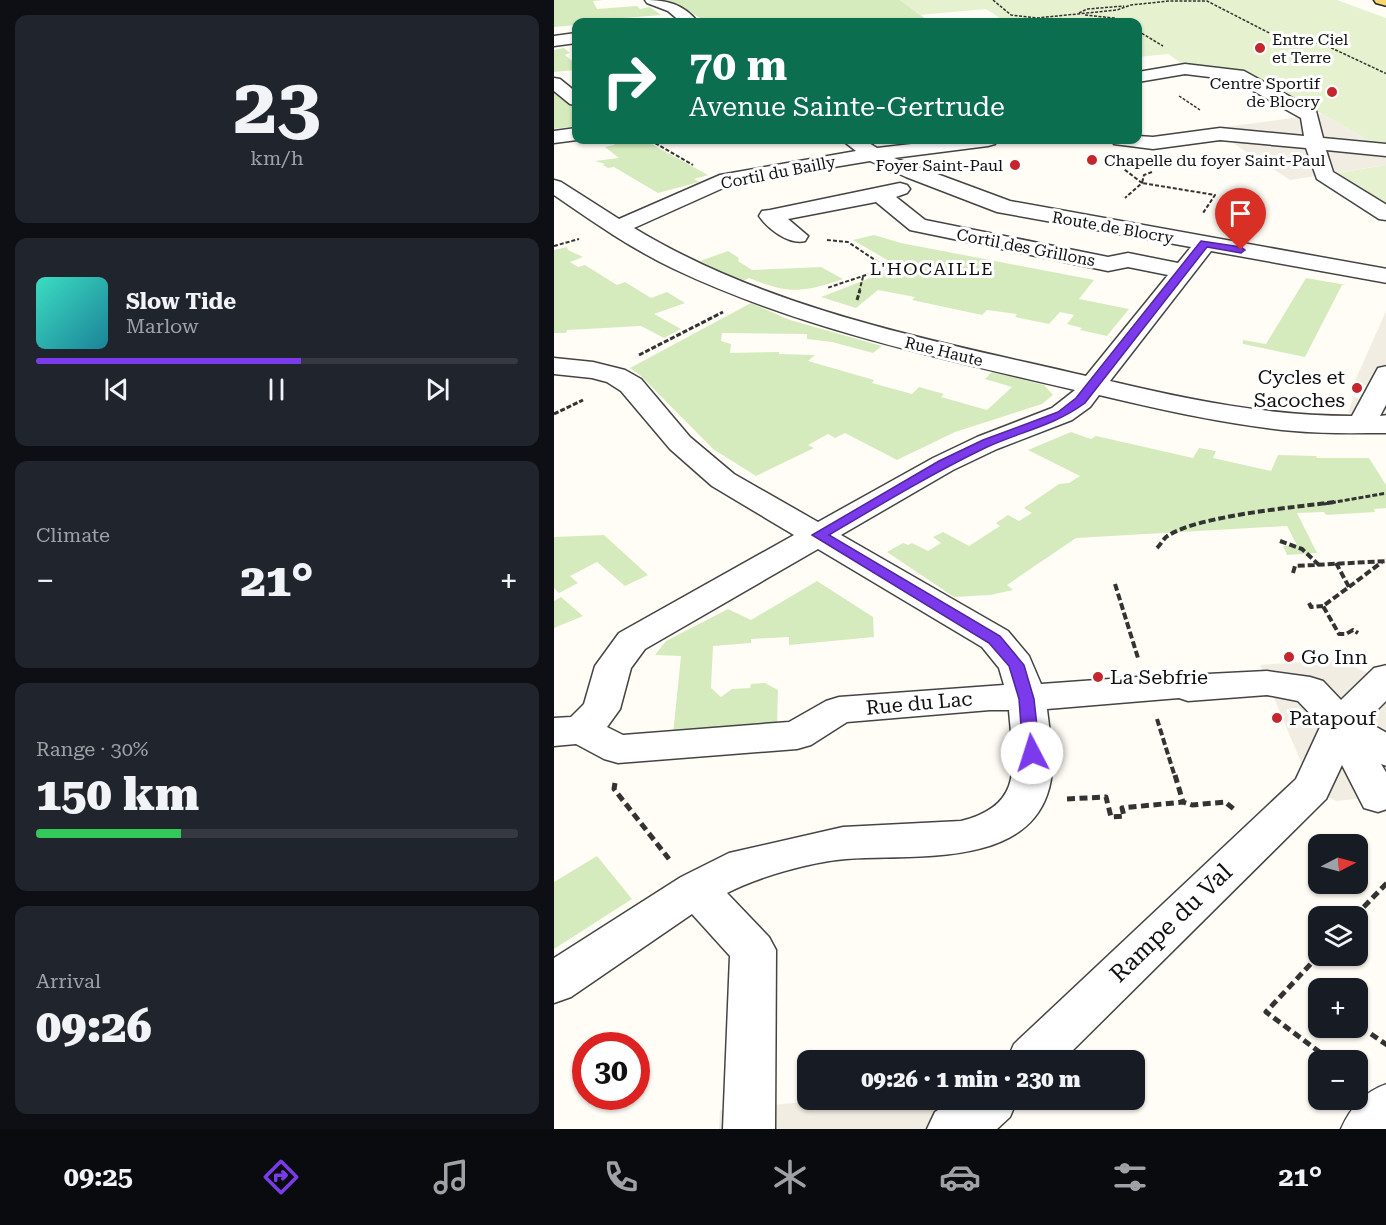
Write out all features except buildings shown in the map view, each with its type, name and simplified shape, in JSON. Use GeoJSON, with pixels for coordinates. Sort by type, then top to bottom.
{"type":"FeatureCollection","features":[{"type":"Feature","properties":{"kind":"main road"},"geometry":{"type":"LineString","coordinates":[[1381,0],[1386,2]]}},
{"type":"Feature","properties":{"kind":"street"},"geometry":{"type":"LineString","coordinates":[[652,0],[673,8],[685,18]]}},
{"type":"Feature","properties":{"kind":"street"},"geometry":{"type":"LineString","coordinates":[[554,41],[572,39]]}},
{"type":"Feature","properties":{"kind":"street"},"geometry":{"type":"LineString","coordinates":[[1142,76],[1185,69],[1238,75],[1310,115],[1314,142],[1324,175],[1386,214]]}},
{"type":"Feature","properties":{"kind":"street"},"geometry":{"type":"LineString","coordinates":[[559,77],[572,95]]}},
{"type":"Feature","properties":{"kind":"street"},"geometry":{"type":"LineString","coordinates":[[1142,142],[1153,143],[1220,134],[1386,150]]}},
{"type":"Feature","properties":{"kind":"street"},"geometry":{"type":"LineString","coordinates":[[554,137],[572,135]]}},
{"type":"Feature","properties":{"kind":"street"},"geometry":{"type":"LineString","coordinates":[[1338,145],[1386,141]]}},
{"type":"Feature","properties":{"kind":"street"},"geometry":{"type":"LineString","coordinates":[[1271,157],[1314,142]]}},
{"type":"Feature","properties":{"kind":"street","name":"Route de Blocry"},"geometry":{"type":"LineString","coordinates":[[859,144],[879,158],[930,180],[1005,207],[1386,276]]}},
{"type":"Feature","properties":{"kind":"street","name":"Cortil du Bailly"},"geometry":{"type":"LineString","coordinates":[[617,228],[722,181],[876,154],[956,144]]}},
{"type":"Feature","properties":{"kind":"street"},"geometry":{"type":"LineString","coordinates":[[797,236],[770,216],[880,195],[930,180]]}},
{"type":"Feature","properties":{"kind":"street","name":"Rue Haute"},"geometry":{"type":"LineString","coordinates":[[554,186],[617,228],[681,263],[767,300],[833,322],[955,354],[1234,415],[1296,423],[1374,424]]}},
{"type":"Feature","properties":{"kind":"street","name":"Cortil des Grillons"},"geometry":{"type":"LineString","coordinates":[[880,195],[918,225],[1108,264],[1128,260],[1182,271]]}},
{"type":"Feature","properties":{"kind":"street"},"geometry":{"type":"LineString","coordinates":[[568,731],[601,709],[613,666],[632,641],[672,616],[943,464],[987,443],[1062,414],[1080,401],[1205,243]]}},
{"type":"Feature","properties":{"kind":"street"},"geometry":{"type":"LineString","coordinates":[[554,366],[593,370],[616,376],[636,390],[680,443],[723,480],[995,639],[1016,665],[1027,699],[1033,771],[1028,791],[1012,816],[989,830],[961,837],[831,846],[744,865],[681,873],[554,983]]}},
{"type":"Feature","properties":{"kind":"street"},"geometry":{"type":"LineString","coordinates":[[1374,424],[1386,374]]}},
{"type":"Feature","properties":{"kind":"street"},"geometry":{"type":"LineString","coordinates":[[1341,723],[1385,679]]}},
{"type":"Feature","properties":{"kind":"street","name":"Rue du Lac"},"geometry":{"type":"LineString","coordinates":[[568,731],[618,749],[797,735],[839,710],[990,697],[1027,699],[1179,686],[1188,688],[1267,683],[1310,690],[1341,723]]}},
{"type":"Feature","properties":{"kind":"street"},"geometry":{"type":"LineString","coordinates":[[1341,723],[1386,752]]}},
{"type":"Feature","properties":{"kind":"street"},"geometry":{"type":"LineString","coordinates":[[1341,723],[1378,797]]}},
{"type":"Feature","properties":{"kind":"street","name":"Rampe du Val"},"geometry":{"type":"LineString","coordinates":[[1041,1050],[1312,788],[1341,723]]}},
{"type":"Feature","properties":{"kind":"street"},"geometry":{"type":"LineString","coordinates":[[681,873],[753,950],[756,1121]]}},
{"type":"Feature","properties":{"kind":"street"},"geometry":{"type":"LineString","coordinates":[[1367,1129],[1386,1107]]}},
{"type":"Feature","properties":{"kind":"path"},"geometry":{"type":"LineString","coordinates":[[993,0],[1011,15],[1021,18],[1117,10],[1131,5]]}},
{"type":"Feature","properties":{"kind":"path"},"geometry":{"type":"LineString","coordinates":[[1075,14],[1087,9],[1176,0]]}},
{"type":"Feature","properties":{"kind":"path"},"geometry":{"type":"LineString","coordinates":[[1169,1],[1208,0],[1281,39],[1323,44],[1386,74]]}},
{"type":"Feature","properties":{"kind":"path"},"geometry":{"type":"LineString","coordinates":[[1075,14],[1114,18],[1112,15],[1117,10]]}},
{"type":"Feature","properties":{"kind":"path"},"geometry":{"type":"LineString","coordinates":[[657,144],[722,181]]}},
{"type":"Feature","properties":{"kind":"path"},"geometry":{"type":"LineString","coordinates":[[1194,165],[1206,167],[1233,164]]}},
{"type":"Feature","properties":{"kind":"path"},"geometry":{"type":"LineString","coordinates":[[1118,165],[1142,183],[1215,195],[1203,213]]}},
{"type":"Feature","properties":{"kind":"path"},"geometry":{"type":"LineString","coordinates":[[1125,198],[1142,183],[1144,174],[1153,171]]}},
{"type":"Feature","properties":{"kind":"path"},"geometry":{"type":"LineString","coordinates":[[554,414],[613,385],[617,367],[767,300],[887,268],[848,242],[797,236]]}},
{"type":"Feature","properties":{"kind":"path"},"geometry":{"type":"LineString","coordinates":[[1157,548],[1166,537],[1194,525],[1247,514],[1386,493]]}},
{"type":"Feature","properties":{"kind":"path"},"geometry":{"type":"LineString","coordinates":[[1280,541],[1313,555],[1319,565]]}},
{"type":"Feature","properties":{"kind":"path"},"geometry":{"type":"LineString","coordinates":[[1293,573],[1295,566],[1385,561]]}},
{"type":"Feature","properties":{"kind":"path"},"geometry":{"type":"LineString","coordinates":[[1309,603],[1312,607],[1323,606],[1385,561]]}},
{"type":"Feature","properties":{"kind":"path"},"geometry":{"type":"LineString","coordinates":[[1336,564],[1349,587]]}},
{"type":"Feature","properties":{"kind":"path"},"geometry":{"type":"LineString","coordinates":[[1115,584],[1136,652]]}},
{"type":"Feature","properties":{"kind":"path"},"geometry":{"type":"LineString","coordinates":[[1323,606],[1338,634],[1346,634],[1353,630],[1358,633]]}},
{"type":"Feature","properties":{"kind":"path"},"geometry":{"type":"LineString","coordinates":[[1160,730],[1183,802]]}},
{"type":"Feature","properties":{"kind":"path"},"geometry":{"type":"LineString","coordinates":[[614,789],[681,873]]}},
{"type":"Feature","properties":{"kind":"path"},"geometry":{"type":"LineString","coordinates":[[1076,798],[1106,796],[1111,818],[1124,816],[1122,808],[1183,802],[1192,805],[1224,802]]}},
{"type":"Feature","properties":{"kind":"path"},"geometry":{"type":"LineString","coordinates":[[1365,906],[1386,884]]}},
{"type":"Feature","properties":{"kind":"path"},"geometry":{"type":"LineString","coordinates":[[1309,966],[1266,1012],[1317,1050]]}},
{"type":"Feature","properties":{"kind":"path"},"geometry":{"type":"LineString","coordinates":[[1371,1034],[1386,1045]]}},
{"type":"Feature","properties":{"kind":"green space"},"geometry":{"type":"Polygon","coordinates":[[[554,0],[603,0],[593,1],[597,9],[650,7],[661,15],[572,18],[572,25],[554,27],[554,0]]]}},
{"type":"Feature","properties":{"kind":"green space"},"geometry":{"type":"Polygon","coordinates":[[[658,0],[900,0],[925,18],[700,18],[676,4],[658,0]]]}},
{"type":"Feature","properties":{"kind":"green space","name":"Centre Sportif de Blocry"},"geometry":{"type":"Polygon","coordinates":[[[900,0],[1337,0],[1386,18],[1386,150],[1322,114],[1233,70],[1181,63],[1168,54],[1142,57],[1142,18],[1000,18],[986,9],[920,15],[900,0]]]}},
{"type":"Feature","properties":{"kind":"green space"},"geometry":{"type":"Polygon","coordinates":[[[564,48],[570,53],[565,55],[572,61],[572,70],[554,72],[554,50],[564,48]]]}},
{"type":"Feature","properties":{"kind":"green space"},"geometry":{"type":"Polygon","coordinates":[[[554,88],[572,103],[572,127],[554,129],[554,88]]]}},
{"type":"Feature","properties":{"kind":"green space"},"geometry":{"type":"Polygon","coordinates":[[[613,144],[651,144],[708,175],[694,179],[699,182],[658,193],[614,167],[608,168],[603,165],[605,164],[595,161],[619,158],[605,147],[615,145],[613,144]]]}},
{"type":"Feature","properties":{"kind":"green space"},"geometry":{"type":"Polygon","coordinates":[[[1386,165],[1386,203],[1337,173],[1386,165]]]}},
{"type":"Feature","properties":{"kind":"green space"},"geometry":{"type":"Polygon","coordinates":[[[874,235],[901,243],[1094,280],[1079,299],[1129,309],[1107,336],[1080,330],[1082,328],[1067,324],[1074,315],[1060,312],[1049,324],[1015,317],[1017,314],[987,310],[982,315],[912,300],[915,297],[878,290],[856,308],[821,297],[899,267],[853,240],[874,235]]]}},
{"type":"Feature","properties":{"kind":"green space"},"geometry":{"type":"Polygon","coordinates":[[[567,247],[568,250],[583,257],[570,262],[578,267],[585,265],[617,285],[625,282],[651,298],[667,292],[685,303],[654,314],[681,329],[664,338],[641,326],[567,330],[566,333],[554,333],[554,250],[567,247]]]}},
{"type":"Feature","properties":{"kind":"green space"},"geometry":{"type":"Polygon","coordinates":[[[728,251],[752,270],[821,267],[843,279],[806,289],[786,289],[749,278],[743,281],[700,261],[728,251]]]}},
{"type":"Feature","properties":{"kind":"green space"},"geometry":{"type":"Polygon","coordinates":[[[1306,278],[1346,285],[1342,285],[1305,357],[1243,344],[1243,340],[1266,344],[1306,278]]]}},
{"type":"Feature","properties":{"kind":"green space"},"geometry":{"type":"Polygon","coordinates":[[[751,303],[790,320],[882,346],[873,353],[832,342],[807,339],[807,334],[722,333],[721,341],[731,344],[730,353],[779,352],[779,354],[815,355],[808,361],[874,380],[872,383],[912,394],[919,387],[944,394],[941,397],[987,410],[1012,387],[985,379],[992,372],[1044,385],[1053,395],[1042,404],[955,432],[897,460],[845,433],[835,438],[828,434],[808,445],[814,448],[756,476],[713,449],[641,376],[630,368],[751,303]]]}},
{"type":"Feature","properties":{"kind":"green space"},"geometry":{"type":"Polygon","coordinates":[[[1071,432],[1091,439],[1096,436],[1193,458],[1199,448],[1216,451],[1213,458],[1271,471],[1278,455],[1369,458],[1386,485],[1386,508],[1374,509],[1375,512],[1326,515],[1324,512],[1297,513],[1317,553],[1287,555],[1283,546],[1297,545],[1287,526],[1076,538],[1007,585],[1013,590],[990,595],[954,597],[887,552],[903,543],[908,545],[912,543],[928,551],[941,543],[933,537],[943,532],[969,546],[1000,526],[996,523],[1008,515],[1019,521],[1032,513],[1024,508],[1059,484],[1069,483],[1080,476],[1028,450],[1071,432]]]}},
{"type":"Feature","properties":{"kind":"green space"},"geometry":{"type":"Polygon","coordinates":[[[604,535],[648,575],[625,586],[597,562],[570,576],[578,583],[559,593],[554,588],[554,537],[604,535]]]}},
{"type":"Feature","properties":{"kind":"green space"},"geometry":{"type":"Polygon","coordinates":[[[817,581],[873,617],[874,637],[789,645],[789,637],[751,639],[751,643],[713,646],[711,688],[721,697],[732,689],[750,688],[751,684],[765,683],[778,690],[777,725],[673,734],[681,656],[655,655],[666,641],[728,609],[751,620],[817,581]]]}},
{"type":"Feature","properties":{"kind":"green space"},"geometry":{"type":"Polygon","coordinates":[[[561,597],[583,616],[554,628],[554,601],[561,597]]]}},
{"type":"Feature","properties":{"kind":"green space"},"geometry":{"type":"Polygon","coordinates":[[[597,856],[632,899],[554,949],[554,882],[597,856]]]}},
{"type":"Feature","properties":{"kind":"shaded area"},"geometry":{"type":"Polygon","coordinates":[[[1322,114],[1386,150],[1386,165],[1290,180],[1211,129],[1322,114]]]}},
{"type":"Feature","properties":{"kind":"shaded area"},"geometry":{"type":"Polygon","coordinates":[[[1386,311],[1386,432],[1362,424],[1348,412],[1354,397],[1361,399],[1367,386],[1354,383],[1386,311]]]}},
{"type":"Feature","properties":{"kind":"shaded area"},"geometry":{"type":"Polygon","coordinates":[[[1344,659],[1347,664],[1386,681],[1386,796],[1336,801],[1312,788],[1260,665],[1344,659]]]}},
{"type":"Feature","properties":{"kind":"shaded area"},"geometry":{"type":"Polygon","coordinates":[[[797,1103],[797,1110],[978,1110],[998,1129],[719,1129],[720,1110],[797,1103]]]}},
{"type":"Feature","properties":{"kind":"place","name":"Entre Ciel et Terre"},"geometry":{"type":"Point","coordinates":[1260,48]}},
{"type":"Feature","properties":{"kind":"place","name":"Centre Sportif de Blocry"},"geometry":{"type":"Point","coordinates":[1332,92]}},
{"type":"Feature","properties":{"kind":"place","name":"Chapelle du foyer Saint-Paul"},"geometry":{"type":"Point","coordinates":[1092,160]}},
{"type":"Feature","properties":{"kind":"place","name":"Foyer Saint-Paul"},"geometry":{"type":"Point","coordinates":[1015,165]}},
{"type":"Feature","properties":{"kind":"place","name":"Cycles et Sacoches"},"geometry":{"type":"Point","coordinates":[1357,388]}},
{"type":"Feature","properties":{"kind":"place","name":"Go Inn"},"geometry":{"type":"Point","coordinates":[1289,657]}},
{"type":"Feature","properties":{"kind":"place","name":"La Sebfrie"},"geometry":{"type":"Point","coordinates":[1098,677]}},
{"type":"Feature","properties":{"kind":"place","name":"Patapouf"},"geometry":{"type":"Point","coordinates":[1277,718]}},
{"type":"Feature","properties":{"kind":"district","name":"L'HOCAILLE"},"geometry":{"type":"Point","coordinates":[932,269]}},
{"type":"Feature","properties":{"kind":"route"},"geometry":{"type":"LineString","coordinates":[[1032,753],[1027,699],[1016,665],[995,639],[819,535],[943,464],[987,443],[1062,414],[1080,401],[1205,243],[1241,250]]}}]}
